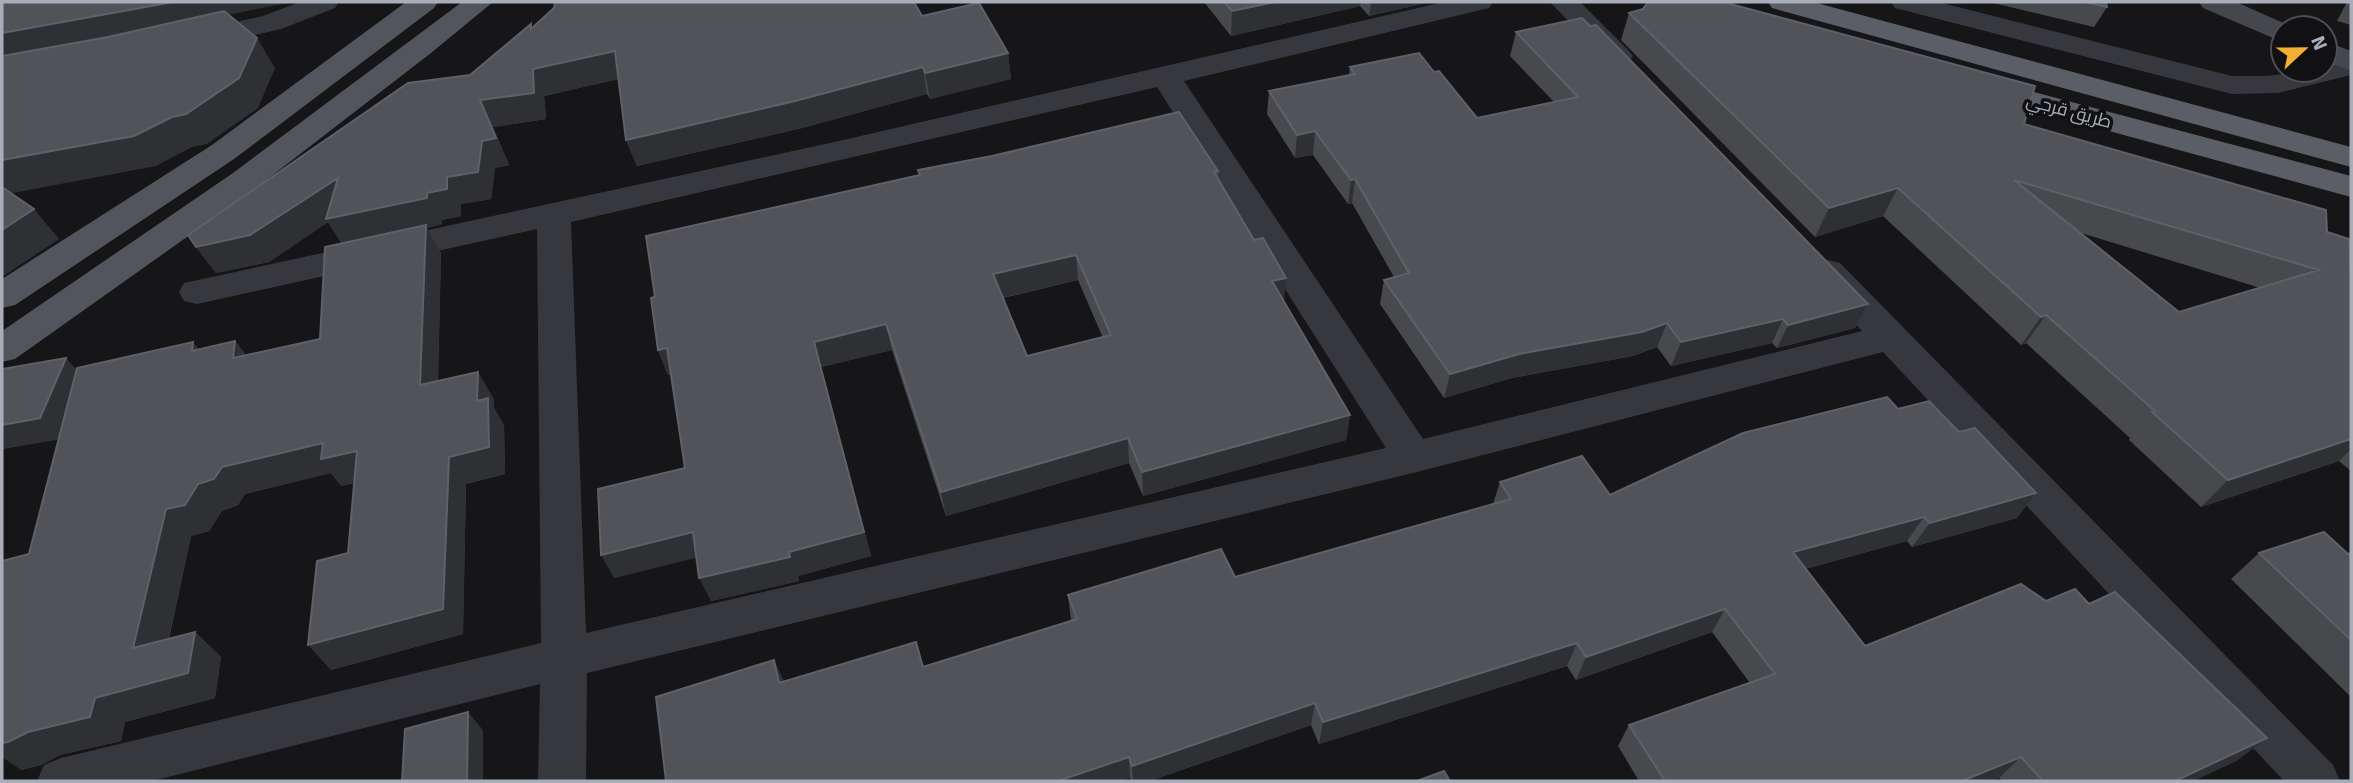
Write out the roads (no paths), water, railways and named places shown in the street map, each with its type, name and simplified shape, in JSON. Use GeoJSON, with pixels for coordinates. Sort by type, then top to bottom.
{"type":"FeatureCollection","features":[{"type":"Feature","properties":{"kind":"highway","name":"طريق قرجي"},"geometry":{"type":"LineString","coordinates":[[1782,2],[2351,157]]}},
{"type":"Feature","properties":{"kind":"highway","name":"طريق قرجي"},"geometry":{"type":"LineString","coordinates":[[1948,78],[2351,187]]}},
{"type":"Feature","properties":{"kind":"main road"},"geometry":{"type":"LineString","coordinates":[[2,296],[223,152],[424,2]]}},
{"type":"Feature","properties":{"kind":"main road"},"geometry":{"type":"LineString","coordinates":[[2213,2],[2269,26]]}},
{"type":"Feature","properties":{"kind":"main road"},"geometry":{"type":"LineString","coordinates":[[2,349],[66,307],[300,139],[474,3]]}},
{"type":"Feature","properties":{"kind":"street"},"geometry":{"type":"LineString","coordinates":[[171,45],[271,23],[325,2]]}},
{"type":"Feature","properties":{"kind":"street"},"geometry":{"type":"LineString","coordinates":[[197,292],[554,216],[1166,77],[1479,2]]}},
{"type":"Feature","properties":{"kind":"street"},"geometry":{"type":"LineString","coordinates":[[1564,2],[1641,80]]}},
{"type":"Feature","properties":{"kind":"street"},"geometry":{"type":"LineString","coordinates":[[1905,2],[2232,85],[2262,87],[2294,83],[2351,64]]}},
{"type":"Feature","properties":{"kind":"street"},"geometry":{"type":"LineString","coordinates":[[1166,77],[1413,457]]}},
{"type":"Feature","properties":{"kind":"street"},"geometry":{"type":"LineString","coordinates":[[554,216],[564,658],[562,781]]}},
{"type":"Feature","properties":{"kind":"street"},"geometry":{"type":"LineString","coordinates":[[1804,248],[2316,781]]}},
{"type":"Feature","properties":{"kind":"street"},"geometry":{"type":"LineString","coordinates":[[61,781],[564,658],[1413,457],[1891,337]]}}]}
